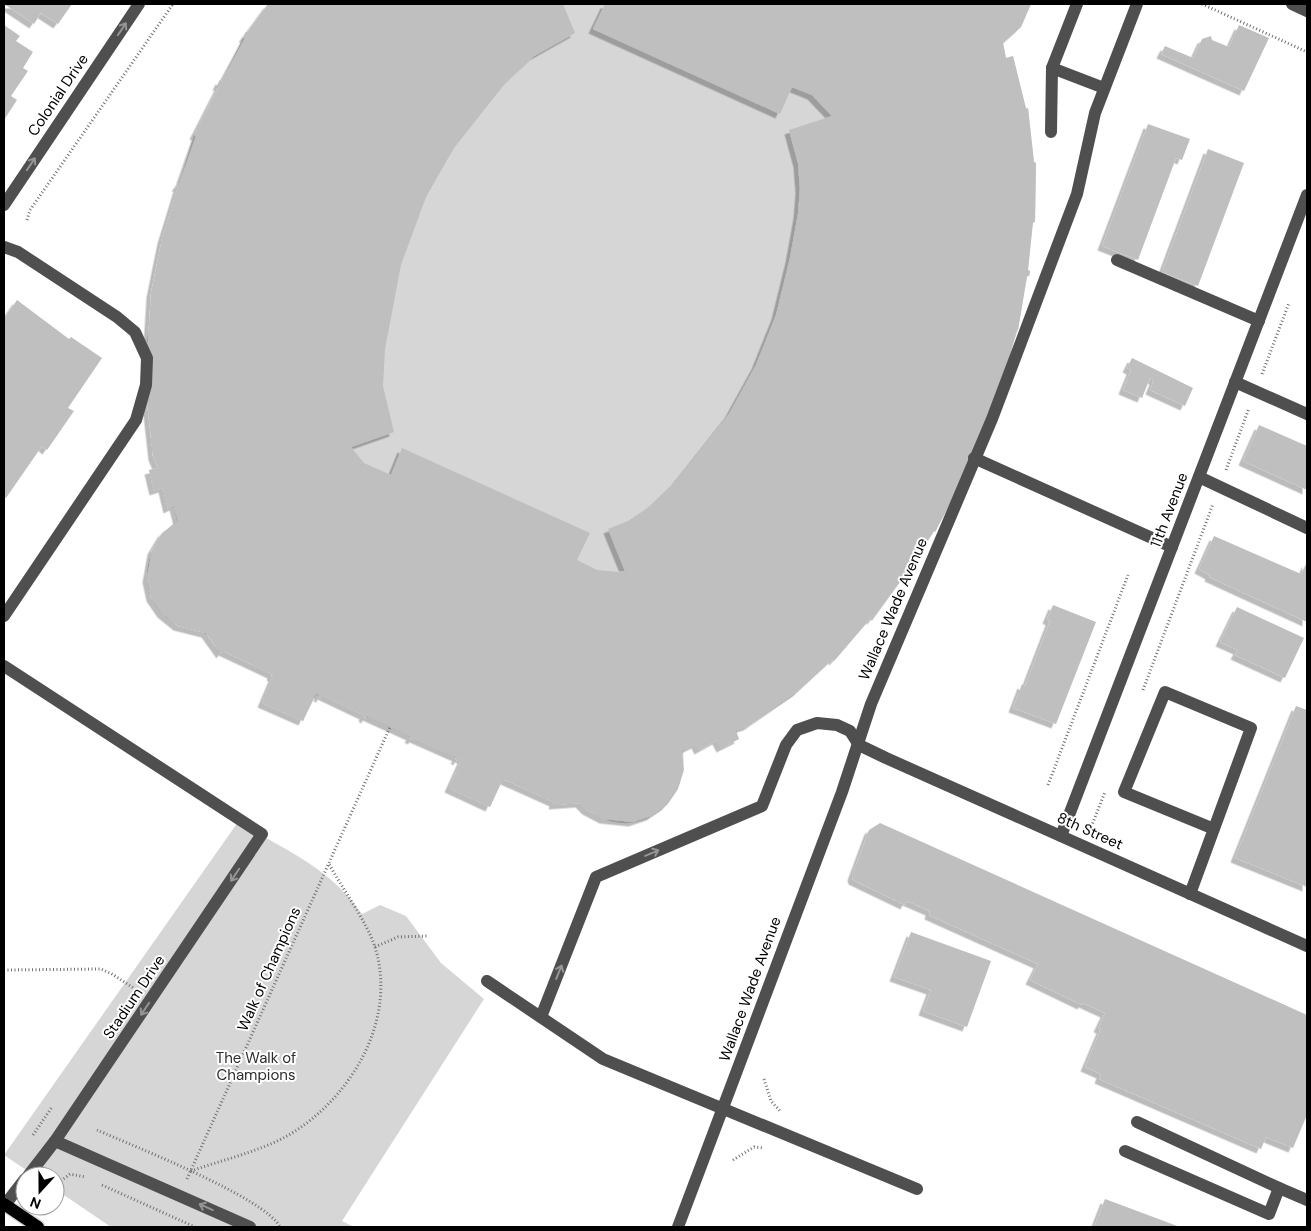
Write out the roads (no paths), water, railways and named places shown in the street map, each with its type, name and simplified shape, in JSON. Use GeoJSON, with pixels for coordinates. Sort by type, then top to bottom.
{"type":"FeatureCollection","features":[{"type":"Feature","properties":{"kind":"main road"},"geometry":{"type":"LineString","coordinates":[[4,1205],[38,1227]]}},
{"type":"Feature","properties":{"kind":"street","name":"Colonial Drive"},"geometry":{"type":"LineString","coordinates":[[4,205],[139,4]]}},
{"type":"Feature","properties":{"kind":"street"},"geometry":{"type":"LineString","coordinates":[[1051,132],[1052,68],[1077,4]]}},
{"type":"Feature","properties":{"kind":"street","name":"Wallace Wade Avenue"},"geometry":{"type":"LineString","coordinates":[[678,1227],[859,745],[872,704],[992,419],[1077,194],[1095,113],[1137,4]]}},
{"type":"Feature","properties":{"kind":"street"},"geometry":{"type":"LineString","coordinates":[[1292,4],[1307,11]]}},
{"type":"Feature","properties":{"kind":"street"},"geometry":{"type":"LineString","coordinates":[[1052,68],[1104,88]]}},
{"type":"Feature","properties":{"kind":"street","name":"11th Avenue"},"geometry":{"type":"LineString","coordinates":[[1061,836],[1307,195]]}},
{"type":"Feature","properties":{"kind":"street"},"geometry":{"type":"LineString","coordinates":[[4,247],[18,252],[117,317],[135,332],[147,358],[146,385],[136,420],[4,616]]}},
{"type":"Feature","properties":{"kind":"street"},"geometry":{"type":"LineString","coordinates":[[1117,260],[1259,321]]}},
{"type":"Feature","properties":{"kind":"street"},"geometry":{"type":"LineString","coordinates":[[1235,382],[1307,414]]}},
{"type":"Feature","properties":{"kind":"street"},"geometry":{"type":"LineString","coordinates":[[974,458],[1172,546]]}},
{"type":"Feature","properties":{"kind":"street"},"geometry":{"type":"LineString","coordinates":[[1198,477],[1307,528]]}},
{"type":"Feature","properties":{"kind":"street","name":"Stadium Drive"},"geometry":{"type":"LineString","coordinates":[[4,666],[262,834],[55,1141],[36,1166]]}},
{"type":"Feature","properties":{"kind":"street"},"geometry":{"type":"LineString","coordinates":[[1190,894],[1252,728],[1165,692],[1124,792],[1214,829]]}},
{"type":"Feature","properties":{"kind":"street"},"geometry":{"type":"LineString","coordinates":[[541,1017],[596,877],[762,806],[786,745],[797,730],[817,723],[837,725],[850,731],[859,745]]}},
{"type":"Feature","properties":{"kind":"street","name":"8th Street"},"geometry":{"type":"LineString","coordinates":[[859,745],[1307,946]]}},
{"type":"Feature","properties":{"kind":"street"},"geometry":{"type":"LineString","coordinates":[[487,981],[603,1059],[917,1189]]}},
{"type":"Feature","properties":{"kind":"street"},"geometry":{"type":"LineString","coordinates":[[1137,1122],[1307,1200]]}},
{"type":"Feature","properties":{"kind":"street"},"geometry":{"type":"LineString","coordinates":[[55,1141],[250,1227]]}},
{"type":"Feature","properties":{"kind":"street"},"geometry":{"type":"LineString","coordinates":[[1125,1151],[1268,1214],[1279,1188]]}},
{"type":"Feature","properties":{"kind":"street"},"geometry":{"type":"LineString","coordinates":[[4,1205],[15,1191]]}},
{"type":"Feature","properties":{"kind":"park label","name":"The Walk of Champions"},"geometry":{"type":"Point","coordinates":[256,1066]}}]}
